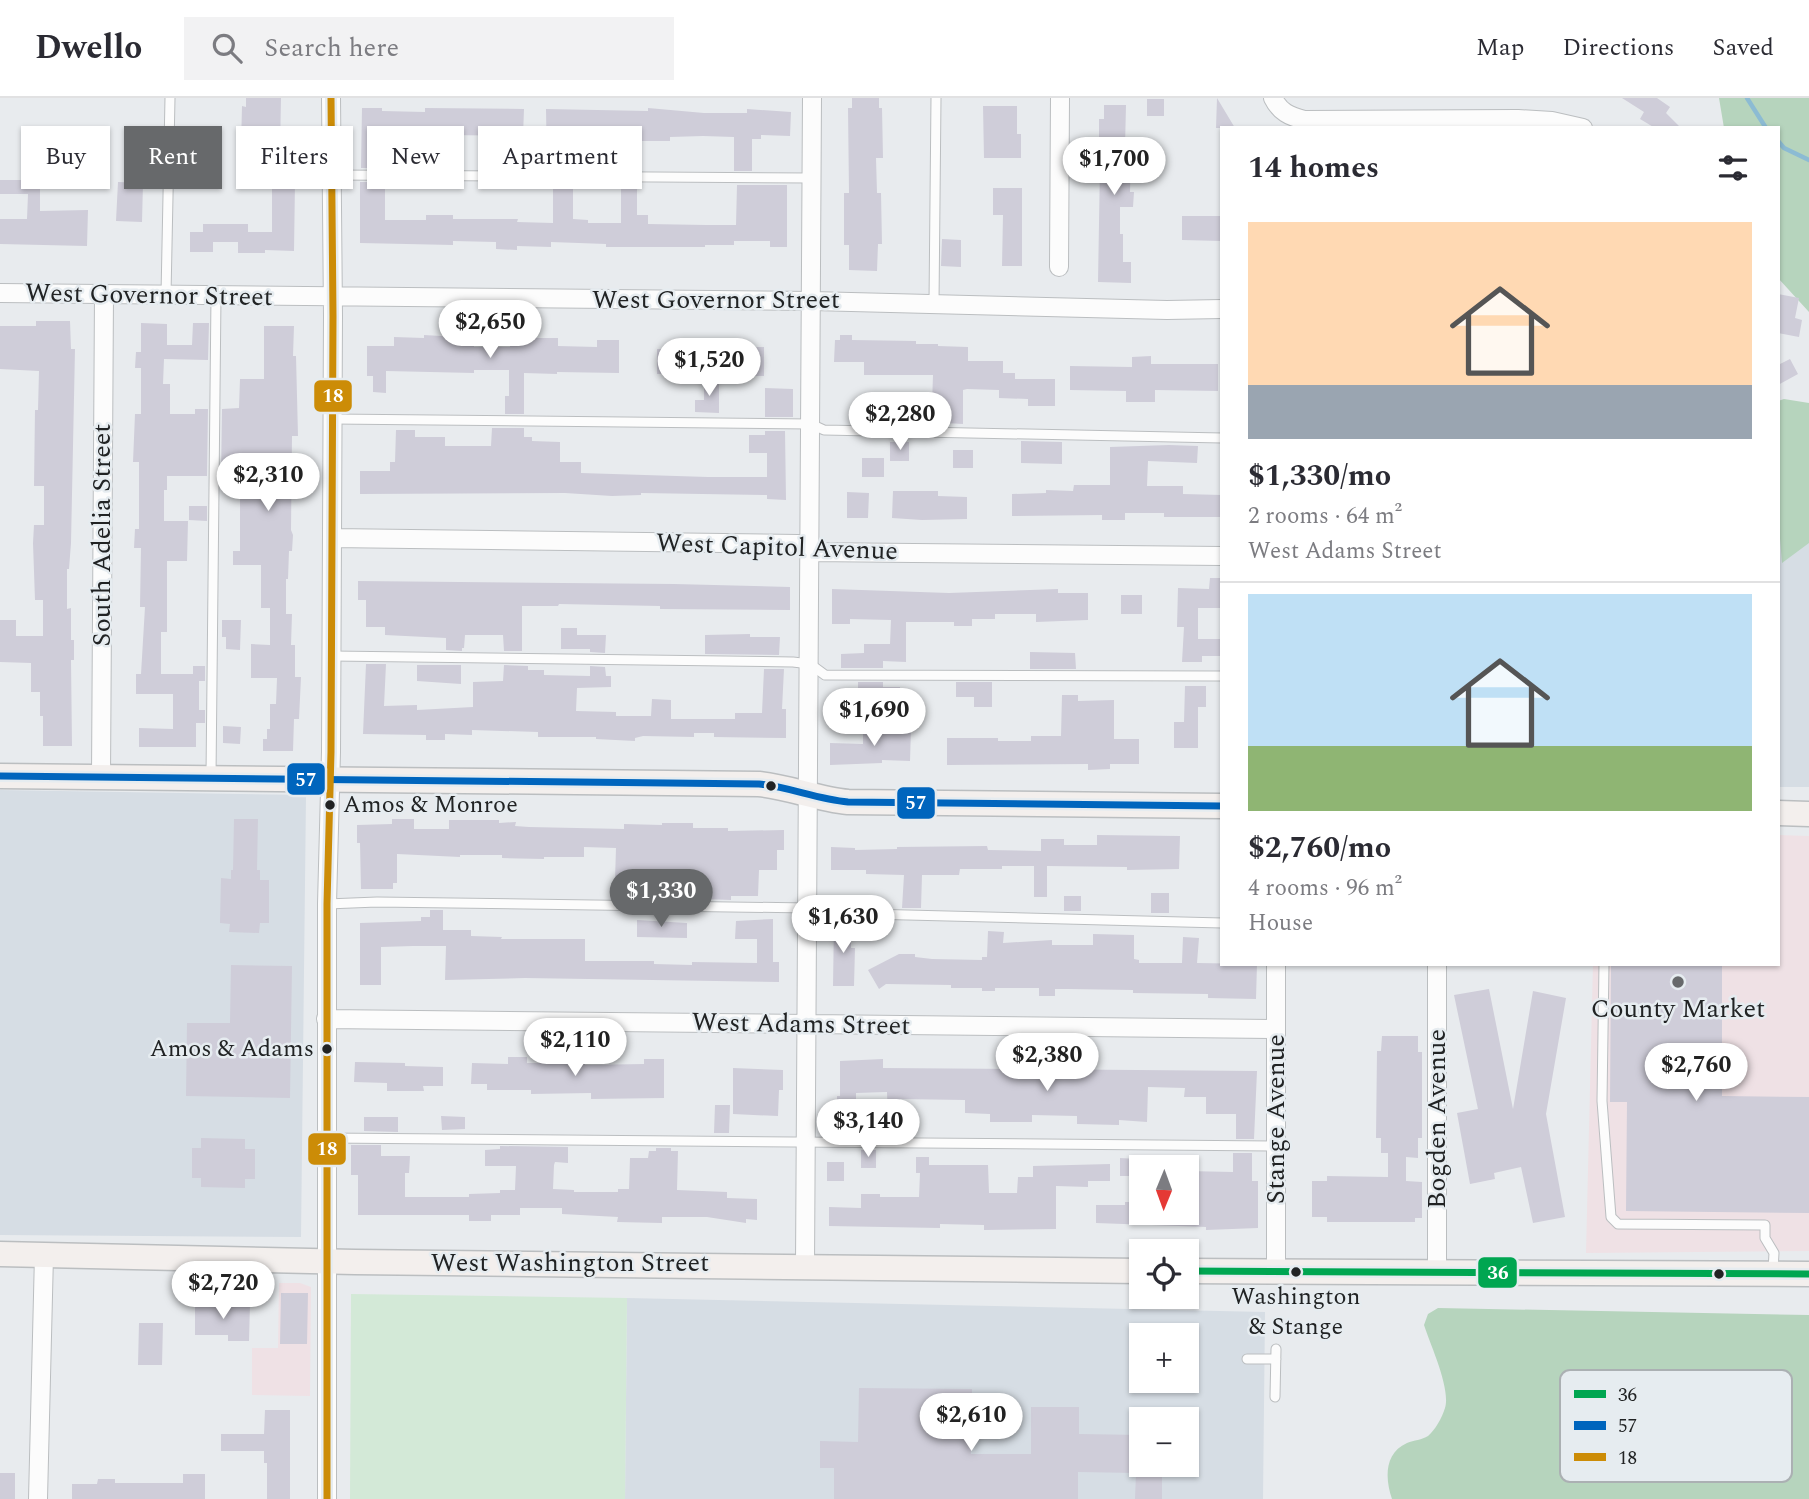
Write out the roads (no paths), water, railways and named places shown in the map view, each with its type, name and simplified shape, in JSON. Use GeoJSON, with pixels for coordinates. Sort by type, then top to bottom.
{"type":"FeatureCollection","features":[{"type":"Feature","properties":{"kind":"street"},"geometry":{"type":"LineString","coordinates":[[331,98],[331,126]]}},
{"type":"Feature","properties":{"kind":"street"},"geometry":{"type":"LineString","coordinates":[[805,1265],[812,98]]}},
{"type":"Feature","properties":{"kind":"street"},"geometry":{"type":"LineString","coordinates":[[1059,267],[1060,98]]}},
{"type":"Feature","properties":{"kind":"street"},"geometry":{"type":"LineString","coordinates":[[1275,102],[1288,115],[1304,120],[1518,119],[1552,121],[1574,126]]}},
{"type":"Feature","properties":{"kind":"street"},"geometry":{"type":"LineString","coordinates":[[327,1499],[326,1019],[333,419],[331,189]]}},
{"type":"Feature","properties":{"kind":"street","name":"West Governor Street"},"geometry":{"type":"LineString","coordinates":[[0,293],[812,301],[1220,309]]}},
{"type":"Feature","properties":{"kind":"street","name":"South Adelia Street"},"geometry":{"type":"LineString","coordinates":[[101,776],[104,295]]}},
{"type":"Feature","properties":{"kind":"street","name":"West Capitol Avenue"},"geometry":{"type":"LineString","coordinates":[[332,538],[803,544],[810,552],[1220,556]]}},
{"type":"Feature","properties":{"kind":"street"},"geometry":{"type":"LineString","coordinates":[[0,776],[759,784],[780,786],[808,796],[848,802],[1220,806]]}},
{"type":"Feature","properties":{"kind":"street"},"geometry":{"type":"LineString","coordinates":[[1780,813],[1809,814]]}},
{"type":"Feature","properties":{"kind":"street","name":"Stange Avenue"},"geometry":{"type":"LineString","coordinates":[[1276,966],[1276,1273]]}},
{"type":"Feature","properties":{"kind":"street","name":"Bogden Avenue"},"geometry":{"type":"LineString","coordinates":[[1437,966],[1437,1273]]}},
{"type":"Feature","properties":{"kind":"street","name":"West Adams Street"},"geometry":{"type":"LineString","coordinates":[[326,1019],[1276,1029]]}},
{"type":"Feature","properties":{"kind":"street","name":"West Washington Street"},"geometry":{"type":"LineString","coordinates":[[0,1254],[326,1261],[1129,1271]]}},
{"type":"Feature","properties":{"kind":"street"},"geometry":{"type":"LineString","coordinates":[[38,1499],[44,1255]]}},
{"type":"Feature","properties":{"kind":"street"},"geometry":{"type":"LineString","coordinates":[[1199,1271],[1809,1275]]}},
{"type":"Feature","properties":{"kind":"lane"},"geometry":{"type":"LineString","coordinates":[[166,295],[170,98]]}},
{"type":"Feature","properties":{"kind":"lane"},"geometry":{"type":"LineString","coordinates":[[934,303],[936,98]]}},
{"type":"Feature","properties":{"kind":"lane"},"geometry":{"type":"LineString","coordinates":[[353,174],[811,178]]}},
{"type":"Feature","properties":{"kind":"lane"},"geometry":{"type":"LineString","coordinates":[[211,777],[216,296]]}},
{"type":"Feature","properties":{"kind":"lane"},"geometry":{"type":"LineString","coordinates":[[333,419],[811,424],[824,430],[1220,438]]}},
{"type":"Feature","properties":{"kind":"lane"},"geometry":{"type":"LineString","coordinates":[[331,656],[793,662],[810,664],[825,675],[1220,676]]}},
{"type":"Feature","properties":{"kind":"lane"},"geometry":{"type":"LineString","coordinates":[[327,905],[391,902],[807,908],[827,914],[1220,923]]}},
{"type":"Feature","properties":{"kind":"lane"},"geometry":{"type":"LineString","coordinates":[[1604,966],[1602,1101],[1612,1217],[1618,1224],[1765,1225],[1765,1238],[1774,1253],[1773,1274]]}},
{"type":"Feature","properties":{"kind":"lane"},"geometry":{"type":"LineString","coordinates":[[326,1138],[1277,1146]]}},
{"type":"Feature","properties":{"kind":"lane"},"geometry":{"type":"LineString","coordinates":[[1275,1397],[1276,1349]]}},
{"type":"Feature","properties":{"kind":"lane"},"geometry":{"type":"LineString","coordinates":[[1247,1359],[1276,1359]]}},
{"type":"Feature","properties":{"kind":"waterway"},"geometry":{"type":"LineString","coordinates":[[1747,98],[1765,126]]}},
{"type":"Feature","properties":{"kind":"waterway"},"geometry":{"type":"LineString","coordinates":[[1780,143],[1809,160]]}},
{"type":"Feature","properties":{"kind":"place","name":"Amos & Monroe"},"geometry":{"type":"Point","coordinates":[330,805]}},
{"type":"Feature","properties":{"kind":"place","name":"County Market"},"geometry":{"type":"Point","coordinates":[1678,982]}},
{"type":"Feature","properties":{"kind":"place","name":"Amos & Adams"},"geometry":{"type":"Point","coordinates":[327,1049]}},
{"type":"Feature","properties":{"kind":"place","name":"Washington & Stange"},"geometry":{"type":"Point","coordinates":[1296,1272]}}]}
